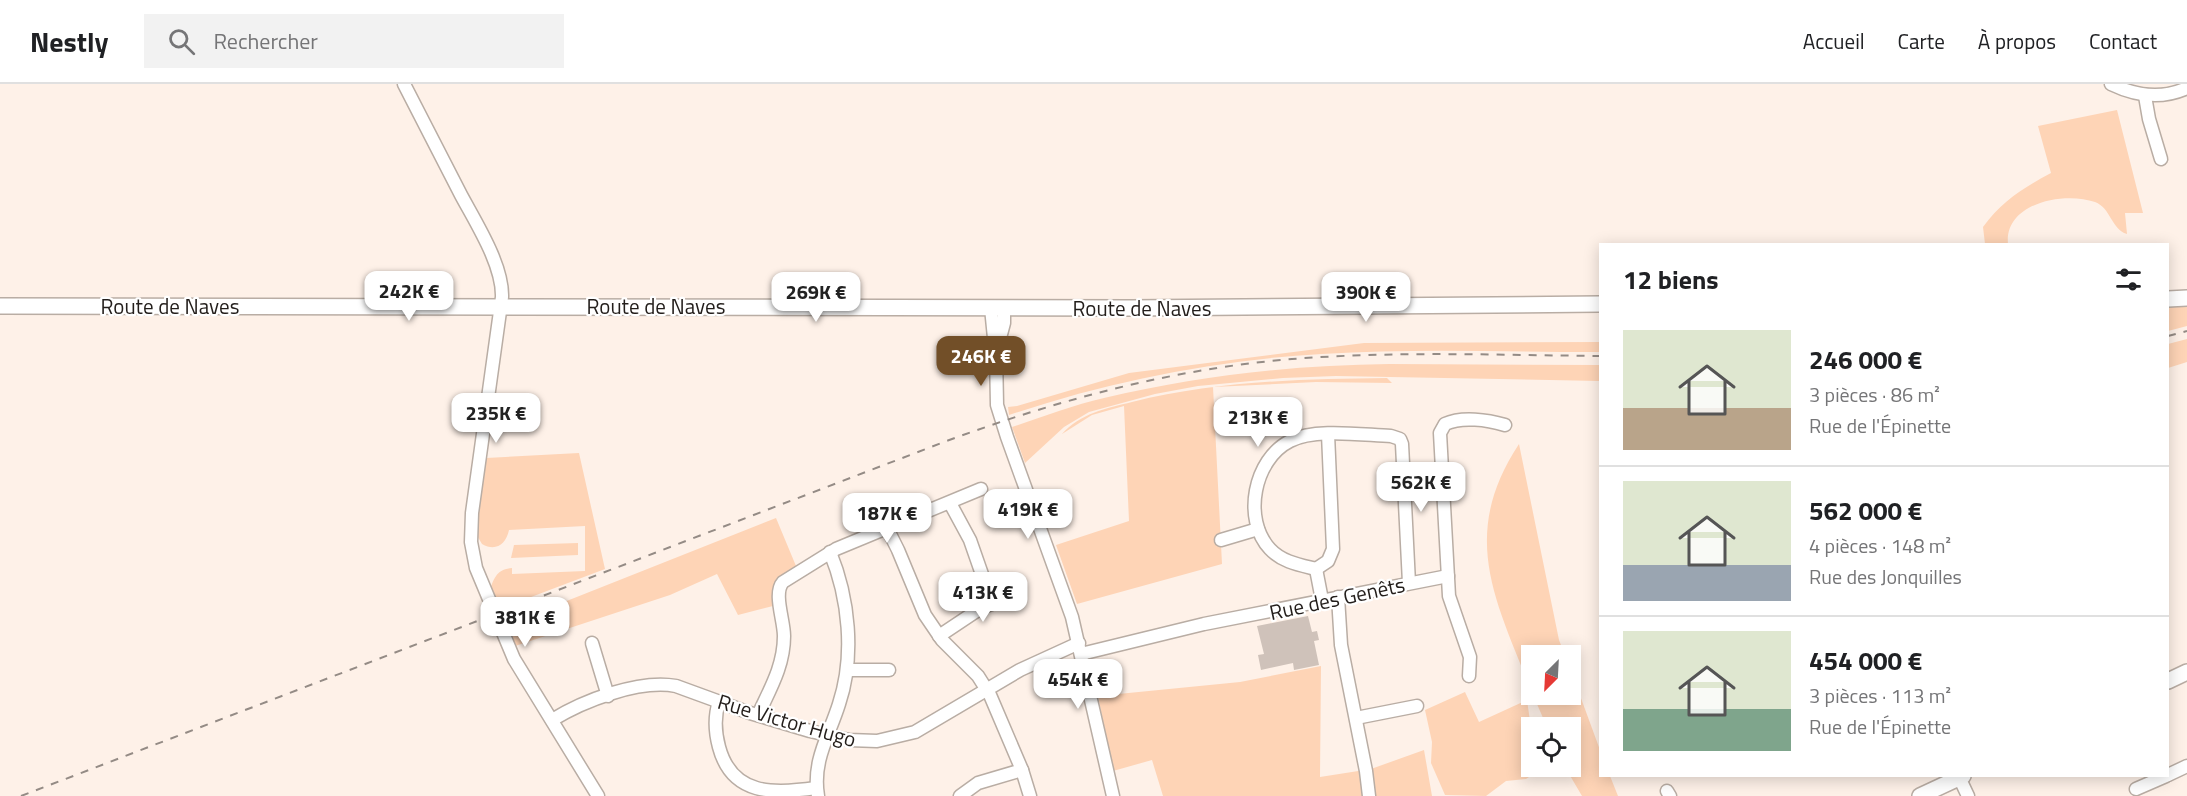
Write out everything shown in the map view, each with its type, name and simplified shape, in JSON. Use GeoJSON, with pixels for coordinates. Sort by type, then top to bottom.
{"type":"FeatureCollection","features":[{"type":"Feature","properties":{"kind":"main road","name":"Route de Naves"},"geometry":{"type":"LineString","coordinates":[[0,306],[501,305],[998,308],[1599,304]]}},
{"type":"Feature","properties":{"kind":"main road"},"geometry":{"type":"LineString","coordinates":[[2169,681],[2187,672]]}},
{"type":"Feature","properties":{"kind":"main road"},"geometry":{"type":"LineString","coordinates":[[1920,796],[1959,777]]}},
{"type":"Feature","properties":{"kind":"street"},"geometry":{"type":"LineString","coordinates":[[404,84],[498,271],[502,288],[473,503],[472,553],[479,578],[517,665],[598,796]]}},
{"type":"Feature","properties":{"kind":"street"},"geometry":{"type":"LineString","coordinates":[[2111,84],[2145,96],[2169,94],[2187,87]]}},
{"type":"Feature","properties":{"kind":"street"},"geometry":{"type":"LineString","coordinates":[[2145,96],[2150,123],[2161,159]]}},
{"type":"Feature","properties":{"kind":"street"},"geometry":{"type":"LineString","coordinates":[[998,308],[996,395],[1000,417],[1070,610],[1113,796]]}},
{"type":"Feature","properties":{"kind":"street"},"geometry":{"type":"LineString","coordinates":[[1469,676],[1471,662],[1451,606],[1441,429],[1450,422],[1485,420],[1505,425]]}},
{"type":"Feature","properties":{"kind":"street"},"geometry":{"type":"LineString","coordinates":[[1316,569],[1328,561],[1333,549],[1328,435]]}},
{"type":"Feature","properties":{"kind":"street"},"geometry":{"type":"LineString","coordinates":[[1316,569],[1279,557],[1267,546],[1258,529],[1255,506],[1257,489],[1262,471],[1269,458],[1293,440],[1303,436],[1391,436],[1400,439],[1402,444],[1409,583]]}},
{"type":"Feature","properties":{"kind":"street"},"geometry":{"type":"LineString","coordinates":[[758,716],[775,681],[784,648],[784,622],[778,594],[780,585],[830,552],[981,489]]}},
{"type":"Feature","properties":{"kind":"street"},"geometry":{"type":"LineString","coordinates":[[950,503],[970,540],[992,603]]}},
{"type":"Feature","properties":{"kind":"street"},"geometry":{"type":"LineString","coordinates":[[886,528],[898,550],[922,609],[939,636],[974,671],[987,688],[1022,770],[1030,796]]}},
{"type":"Feature","properties":{"kind":"street"},"geometry":{"type":"LineString","coordinates":[[1221,540],[1258,529]]}},
{"type":"Feature","properties":{"kind":"street"},"geometry":{"type":"LineString","coordinates":[[719,702],[715,721],[719,748],[727,767],[739,781],[754,789],[770,793],[817,792],[818,760],[840,701],[847,670],[848,649],[842,587],[830,552]]}},
{"type":"Feature","properties":{"kind":"street"},"geometry":{"type":"LineString","coordinates":[[1316,569],[1322,600]]}},
{"type":"Feature","properties":{"kind":"street","name":"Rue des Genêts"},"geometry":{"type":"LineString","coordinates":[[1080,649],[1448,576]]}},
{"type":"Feature","properties":{"kind":"street"},"geometry":{"type":"LineString","coordinates":[[939,636],[970,614],[992,603],[1019,594]]}},
{"type":"Feature","properties":{"kind":"street"},"geometry":{"type":"LineString","coordinates":[[1338,597],[1341,645],[1369,796]]}},
{"type":"Feature","properties":{"kind":"street"},"geometry":{"type":"LineString","coordinates":[[592,643],[608,696]]}},
{"type":"Feature","properties":{"kind":"street","name":"Rue Victor Hugo"},"geometry":{"type":"LineString","coordinates":[[552,720],[570,710],[608,696],[663,684],[676,686],[758,716],[826,735],[863,742],[898,738],[922,728],[1027,666],[1080,649]]}},
{"type":"Feature","properties":{"kind":"street"},"geometry":{"type":"LineString","coordinates":[[847,670],[861,672],[889,670]]}},
{"type":"Feature","properties":{"kind":"street"},"geometry":{"type":"LineString","coordinates":[[1356,718],[1417,706]]}},
{"type":"Feature","properties":{"kind":"street"},"geometry":{"type":"LineString","coordinates":[[2169,774],[2187,766]]}},
{"type":"Feature","properties":{"kind":"street"},"geometry":{"type":"LineString","coordinates":[[960,796],[978,783],[1022,770]]}},
{"type":"Feature","properties":{"kind":"street"},"geometry":{"type":"LineString","coordinates":[[1961,777],[1968,796]]}},
{"type":"Feature","properties":{"kind":"street"},"geometry":{"type":"LineString","coordinates":[[2136,789],[2163,777]]}},
{"type":"Feature","properties":{"kind":"shaded area"},"geometry":{"type":"Polygon","coordinates":[[[2117,110],[2143,213],[2125,213],[2127,234],[2118,228],[2100,205],[2082,199],[2068,198],[2038,204],[2026,210],[2009,230],[2008,243],[1985,243],[1983,227],[2005,202],[2051,173],[2038,126],[2117,110]]]}},
{"type":"Feature","properties":{"kind":"shaded area"},"geometry":{"type":"Polygon","coordinates":[[[2187,304],[2187,326],[2169,331],[2169,306],[2187,304]]]}},
{"type":"Feature","properties":{"kind":"shaded area"},"geometry":{"type":"Polygon","coordinates":[[[2187,339],[2187,362],[2169,368],[2169,344],[2187,339]]]}},
{"type":"Feature","properties":{"kind":"shaded area"},"geometry":{"type":"Polygon","coordinates":[[[1599,342],[1599,352],[1391,351],[1242,361],[1124,382],[1009,415],[1008,407],[1129,373],[1364,343],[1599,342]]]}},
{"type":"Feature","properties":{"kind":"shaded area"},"geometry":{"type":"Polygon","coordinates":[[[1353,365],[1599,365],[1599,381],[1336,376],[1283,378],[1198,386],[1155,394],[1089,412],[1064,427],[1025,463],[1012,427],[1092,401],[1139,390],[1245,373],[1353,365]]]}},
{"type":"Feature","properties":{"kind":"shaded area"},"geometry":{"type":"Polygon","coordinates":[[[1355,378],[1387,378],[1392,383],[1316,382],[1216,387],[1258,382],[1355,378]]]}},
{"type":"Feature","properties":{"kind":"shaded area"},"geometry":{"type":"Polygon","coordinates":[[[1213,387],[1222,564],[1077,604],[1056,545],[1129,521],[1124,406],[1092,415],[1062,434],[1077,421],[1103,409],[1213,387]]]}},
{"type":"Feature","properties":{"kind":"shaded area"},"geometry":{"type":"Polygon","coordinates":[[[1519,444],[1561,645],[1521,645],[1521,664],[1496,596],[1489,567],[1487,538],[1490,508],[1501,477],[1519,444]]]}},
{"type":"Feature","properties":{"kind":"shaded area"},"geometry":{"type":"Polygon","coordinates":[[[579,453],[605,569],[497,610],[489,592],[496,576],[502,570],[512,568],[512,574],[585,571],[585,526],[509,530],[500,545],[492,547],[482,544],[476,534],[486,458],[579,453]]]}},
{"type":"Feature","properties":{"kind":"shaded area"},"geometry":{"type":"Polygon","coordinates":[[[776,518],[796,566],[775,583],[774,594],[777,605],[738,615],[717,574],[670,595],[515,646],[506,625],[776,518]]]}},
{"type":"Feature","properties":{"kind":"shaded area"},"geometry":{"type":"Polygon","coordinates":[[[578,543],[578,555],[511,558],[514,545],[578,543]]]}},
{"type":"Feature","properties":{"kind":"shaded area"},"geometry":{"type":"Polygon","coordinates":[[[1321,666],[1320,777],[1371,769],[1424,750],[1432,796],[1163,796],[1152,760],[1113,771],[1098,696],[1240,682],[1321,666]]]}},
{"type":"Feature","properties":{"kind":"shaded area"},"geometry":{"type":"Polygon","coordinates":[[[1465,692],[1479,722],[1521,703],[1521,705],[1528,705],[1529,717],[1521,717],[1521,777],[1529,777],[1506,781],[1486,796],[1445,795],[1431,763],[1432,742],[1425,710],[1465,692]]]}},
{"type":"Feature","properties":{"kind":"shaded area"},"geometry":{"type":"Polygon","coordinates":[[[1581,698],[1599,747],[1599,777],[1610,777],[1618,796],[1582,796],[1571,777],[1581,777],[1581,717],[1543,717],[1537,705],[1581,705],[1581,698]]]}},
{"type":"Feature","properties":{"kind":"building"},"geometry":{"type":"Polygon","coordinates":[[[1308,616],[1312,632],[1317,631],[1319,640],[1314,641],[1319,665],[1294,670],[1293,663],[1261,670],[1258,655],[1264,654],[1257,626],[1308,616]]]}},
{"type":"Feature","properties":{"kind":"railway"},"geometry":{"type":"LineString","coordinates":[[2169,336],[2187,331]]}},
{"type":"Feature","properties":{"kind":"railway"},"geometry":{"type":"LineString","coordinates":[[21,796],[944,442],[1029,413],[1115,388],[1203,370],[1292,359],[1407,354],[1599,356]]}}]}
